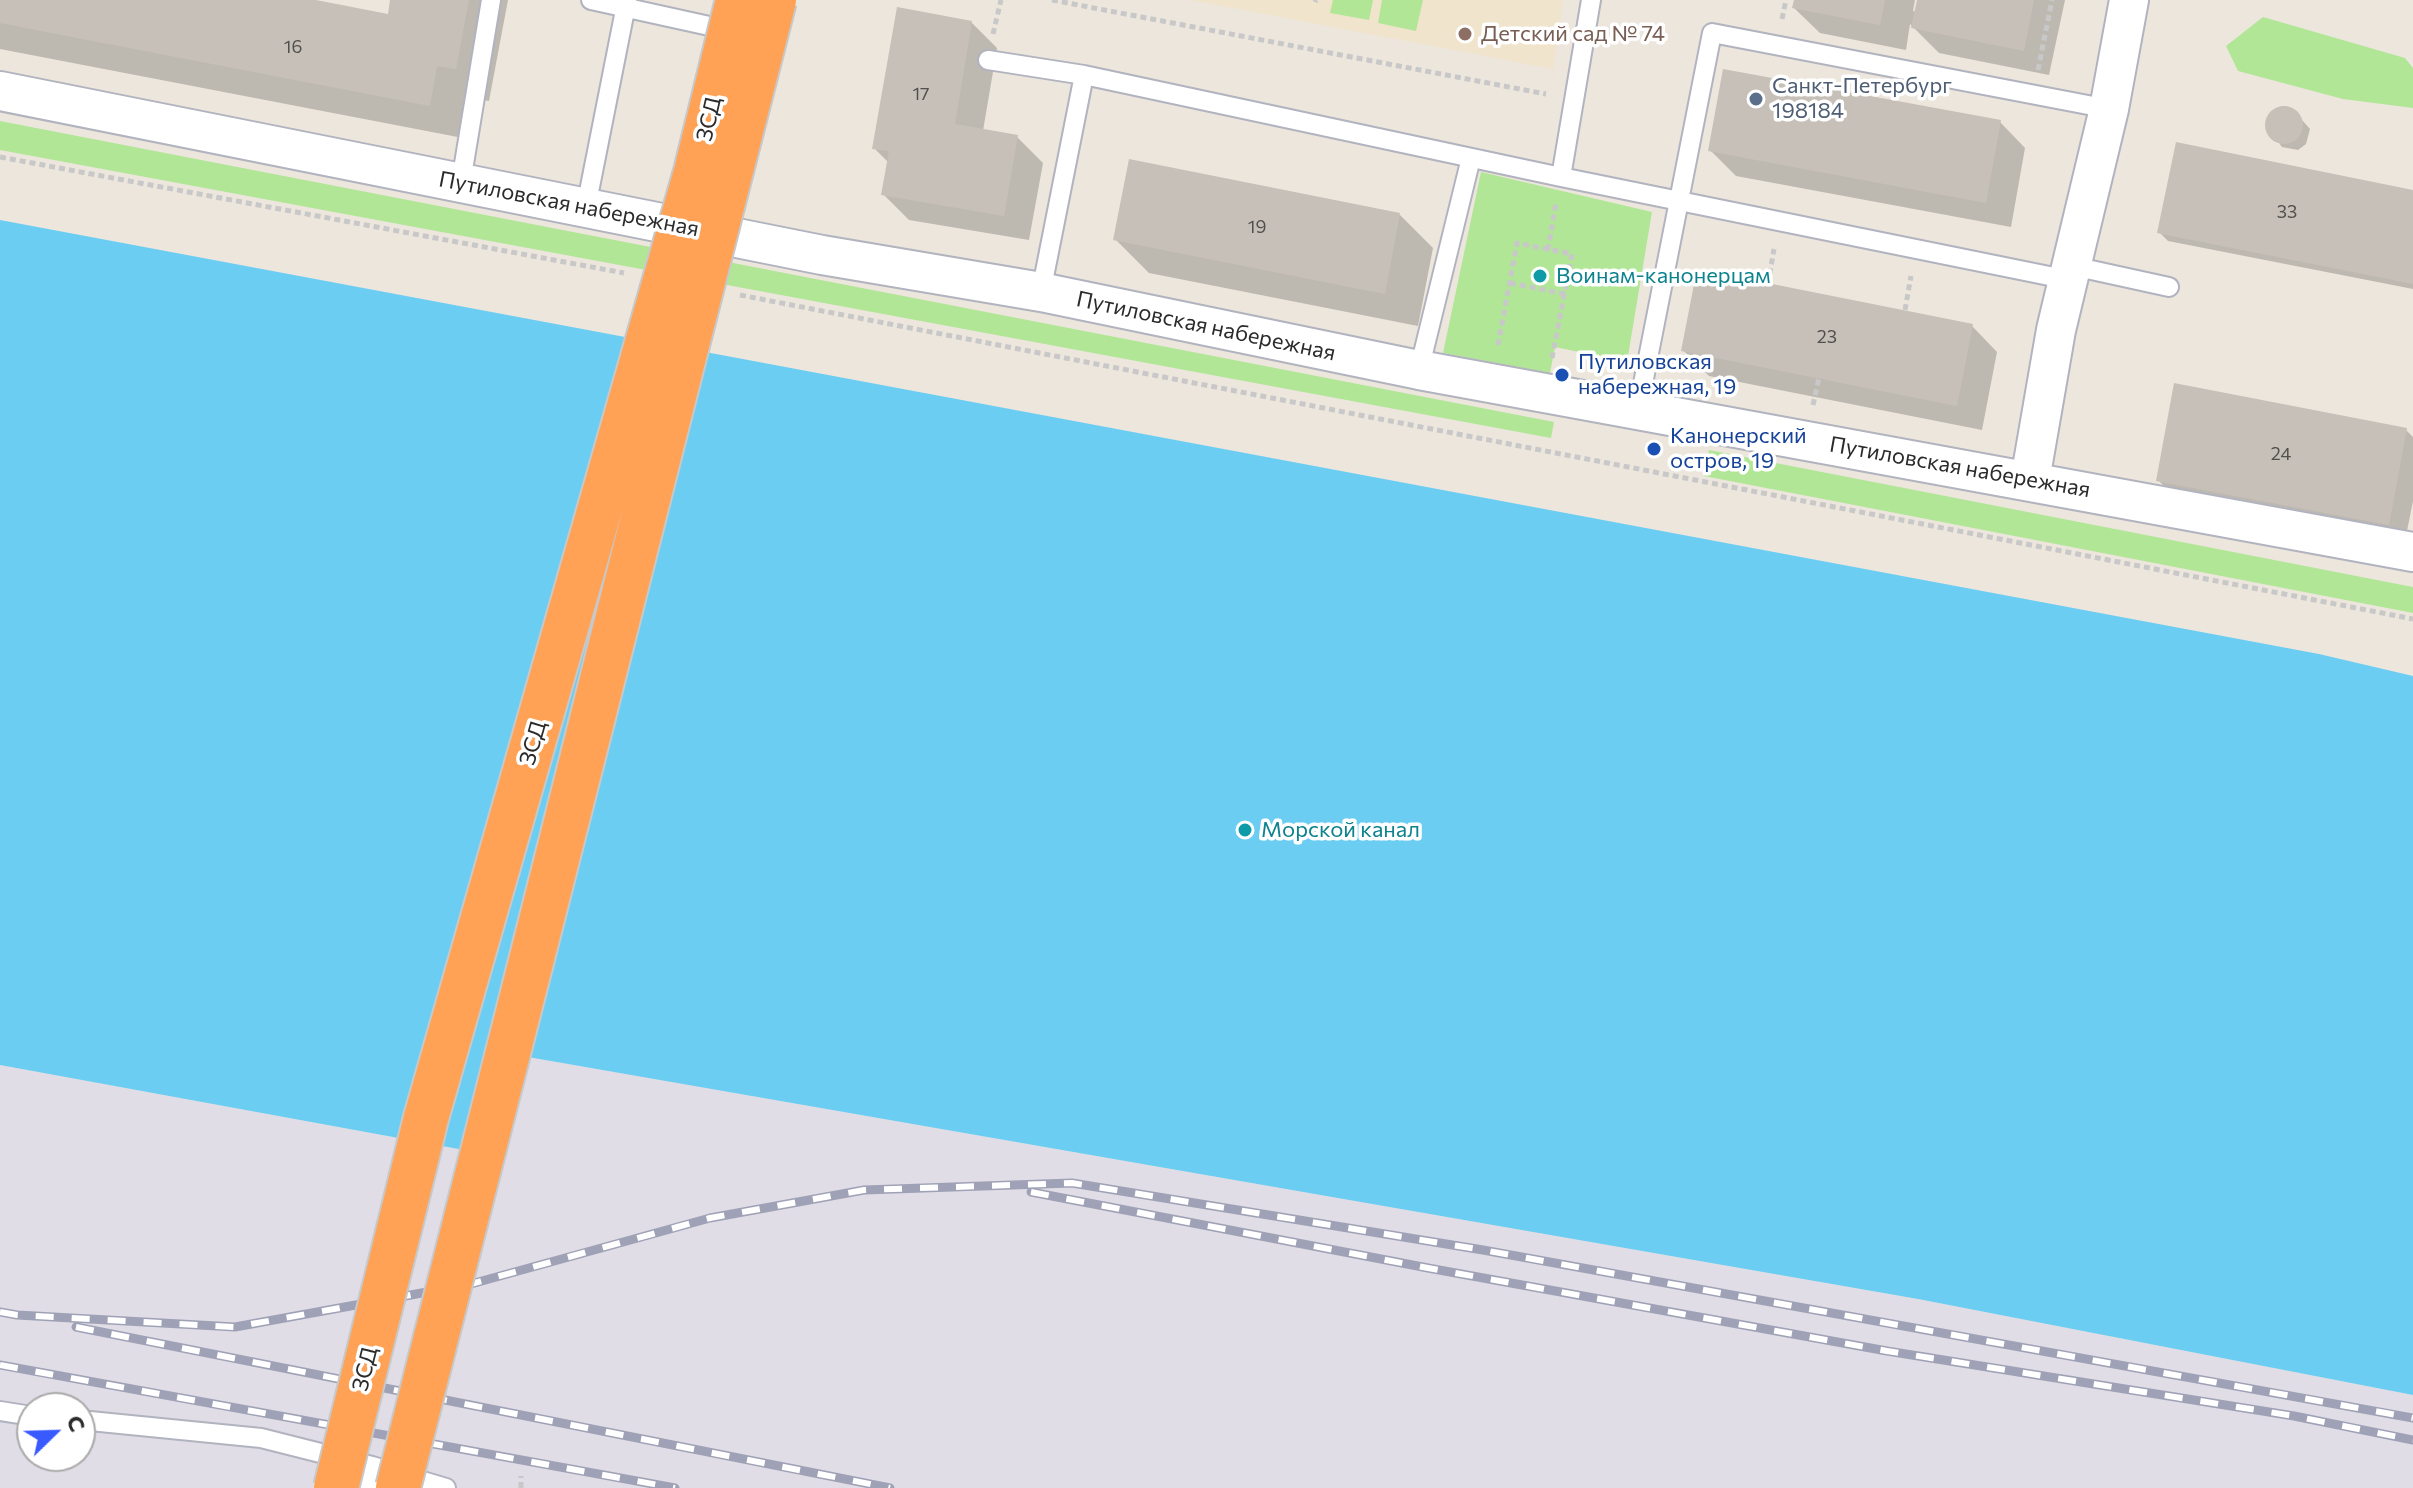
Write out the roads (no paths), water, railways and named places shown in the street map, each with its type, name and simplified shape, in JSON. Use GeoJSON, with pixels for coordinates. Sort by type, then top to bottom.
{"type":"FeatureCollection","features":[{"type":"Feature","properties":{"kind":"highway","name":"ЗСД"},"geometry":{"type":"LineString","coordinates":[[369,1481],[426,1118],[696,172],[738,0]]}},
{"type":"Feature","properties":{"kind":"highway","name":"ЗСД"},"geometry":{"type":"LineString","coordinates":[[369,1481],[778,20]]}},
{"type":"Feature","properties":{"kind":"street"},"geometry":{"type":"LineString","coordinates":[[2030,480],[2056,330],[2109,109],[2129,0]]}},
{"type":"Feature","properties":{"kind":"street","name":"Путиловская набережная"},"geometry":{"type":"LineString","coordinates":[[0,91],[822,255],[1041,292],[1419,370],[2413,552]]}},
{"type":"Feature","properties":{"kind":"lane"},"geometry":{"type":"LineString","coordinates":[[461,182],[491,0]]}},
{"type":"Feature","properties":{"kind":"lane"},"geometry":{"type":"LineString","coordinates":[[591,0],[778,20]]}},
{"type":"Feature","properties":{"kind":"lane"},"geometry":{"type":"LineString","coordinates":[[1561,177],[1591,0]]}},
{"type":"Feature","properties":{"kind":"lane"},"geometry":{"type":"LineString","coordinates":[[586,207],[627,4]]}},
{"type":"Feature","properties":{"kind":"lane"},"geometry":{"type":"LineString","coordinates":[[1638,409],[1712,33],[2109,109]]}},
{"type":"Feature","properties":{"kind":"lane"},"geometry":{"type":"LineString","coordinates":[[988,60],[1084,75],[1679,200],[2071,273],[2169,287]]}},
{"type":"Feature","properties":{"kind":"lane"},"geometry":{"type":"LineString","coordinates":[[1041,292],[1084,75]]}},
{"type":"Feature","properties":{"kind":"lane"},"geometry":{"type":"LineString","coordinates":[[1419,370],[1471,158]]}},
{"type":"Feature","properties":{"kind":"lane"},"geometry":{"type":"LineString","coordinates":[[96,1422],[261,1438],[369,1481],[446,1488]]}},
{"type":"Feature","properties":{"kind":"lane"},"geometry":{"type":"LineString","coordinates":[[367,1488],[369,1481]]}},
{"type":"Feature","properties":{"kind":"water","name":"Морской канал"},"geometry":{"type":"Polygon","coordinates":[[[0,220],[2319,654],[2413,676],[2413,1395],[1918,1299],[522,1056],[502,1157],[0,1065],[0,220]]]}},
{"type":"Feature","properties":{"kind":"railway"},"geometry":{"type":"LineString","coordinates":[[0,1312],[235,1327],[471,1284],[710,1218],[864,1190],[1072,1183],[1483,1250],[2413,1418]]}},
{"type":"Feature","properties":{"kind":"railway"},"geometry":{"type":"LineString","coordinates":[[1031,1192],[1887,1351],[2294,1416],[2413,1440]]}},
{"type":"Feature","properties":{"kind":"railway"},"geometry":{"type":"LineString","coordinates":[[76,1327],[890,1488]]}},
{"type":"Feature","properties":{"kind":"railway"},"geometry":{"type":"LineString","coordinates":[[0,1365],[675,1488]]}},
{"type":"Feature","properties":{"kind":"place","name":"Детский сад № 74"},"geometry":{"type":"Point","coordinates":[1465,34]}},
{"type":"Feature","properties":{"kind":"place","name":"Санкт-Петербург 198184"},"geometry":{"type":"Point","coordinates":[1756,99]}},
{"type":"Feature","properties":{"kind":"place","name":"Воинам-канонерцам"},"geometry":{"type":"Point","coordinates":[1540,276]}},
{"type":"Feature","properties":{"kind":"place","name":"Путиловская набережная, 19"},"geometry":{"type":"Point","coordinates":[1562,375]}},
{"type":"Feature","properties":{"kind":"place","name":"Канонерский остров, 19"},"geometry":{"type":"Point","coordinates":[1654,449]}},
{"type":"Feature","properties":{"kind":"place","name":"Морской канал"},"geometry":{"type":"Point","coordinates":[1245,830]}}]}
